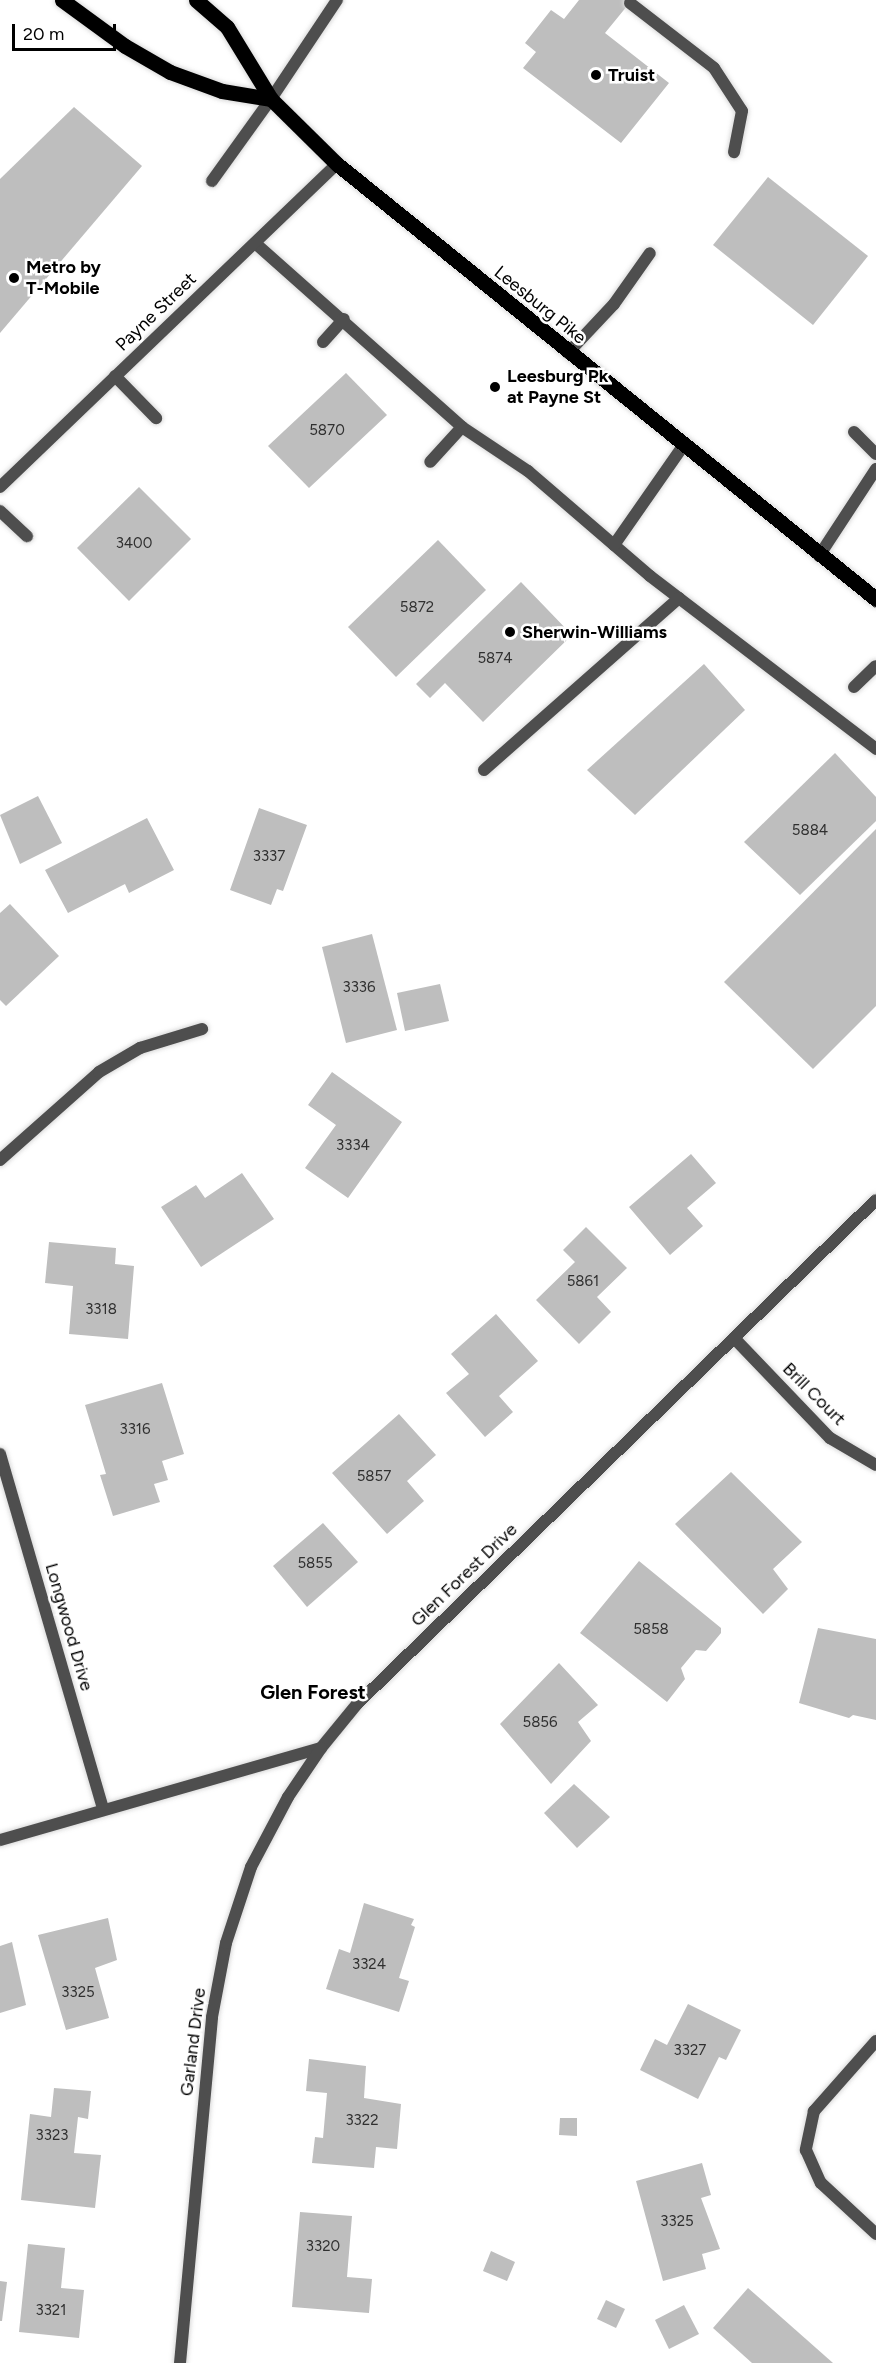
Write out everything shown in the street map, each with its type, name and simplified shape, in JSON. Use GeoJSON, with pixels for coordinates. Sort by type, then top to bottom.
{"type":"FeatureCollection","features":[{"type":"Feature","properties":{"kind":"main road"},"geometry":{"type":"LineString","coordinates":[[62,0],[125,46],[170,72],[222,92],[271,99]]}},
{"type":"Feature","properties":{"kind":"main road","name":"Leesburg Pike"},"geometry":{"type":"LineString","coordinates":[[196,0],[227,27],[271,99],[337,164],[876,600]]}},
{"type":"Feature","properties":{"kind":"street"},"geometry":{"type":"LineString","coordinates":[[212,181],[271,99],[337,0]]}},
{"type":"Feature","properties":{"kind":"street"},"geometry":{"type":"LineString","coordinates":[[630,3],[714,68],[742,111],[734,152]]}},
{"type":"Feature","properties":{"kind":"street","name":"Payne Street"},"geometry":{"type":"LineString","coordinates":[[0,487],[337,164]]}},
{"type":"Feature","properties":{"kind":"street"},"geometry":{"type":"LineString","coordinates":[[255,243],[344,319],[462,427],[528,471],[679,598],[876,749]]}},
{"type":"Feature","properties":{"kind":"street"},"geometry":{"type":"LineString","coordinates":[[568,353],[614,304],[650,253]]}},
{"type":"Feature","properties":{"kind":"street"},"geometry":{"type":"LineString","coordinates":[[323,342],[344,319]]}},
{"type":"Feature","properties":{"kind":"street"},"geometry":{"type":"LineString","coordinates":[[115,376],[156,418]]}},
{"type":"Feature","properties":{"kind":"street"},"geometry":{"type":"LineString","coordinates":[[430,462],[462,427]]}},
{"type":"Feature","properties":{"kind":"street"},"geometry":{"type":"LineString","coordinates":[[854,432],[876,454]]}},
{"type":"Feature","properties":{"kind":"street"},"geometry":{"type":"LineString","coordinates":[[614,545],[683,446]]}},
{"type":"Feature","properties":{"kind":"street"},"geometry":{"type":"LineString","coordinates":[[819,556],[876,468]]}},
{"type":"Feature","properties":{"kind":"street"},"geometry":{"type":"LineString","coordinates":[[0,511],[27,536]]}},
{"type":"Feature","properties":{"kind":"street"},"geometry":{"type":"LineString","coordinates":[[484,770],[679,598]]}},
{"type":"Feature","properties":{"kind":"street"},"geometry":{"type":"LineString","coordinates":[[854,687],[876,666]]}},
{"type":"Feature","properties":{"kind":"street"},"geometry":{"type":"LineString","coordinates":[[0,1160],[99,1072],[140,1048],[202,1029]]}},
{"type":"Feature","properties":{"kind":"street","name":"Glen Forest Drive"},"geometry":{"type":"LineString","coordinates":[[321,1749],[357,1704],[876,1200]]}},
{"type":"Feature","properties":{"kind":"street","name":"Brill Court"},"geometry":{"type":"LineString","coordinates":[[734,1338],[830,1438],[876,1465]]}},
{"type":"Feature","properties":{"kind":"street","name":"Longwood Drive"},"geometry":{"type":"LineString","coordinates":[[0,1454],[103,1809]]}},
{"type":"Feature","properties":{"kind":"street"},"geometry":{"type":"LineString","coordinates":[[0,1839],[321,1749]]}},
{"type":"Feature","properties":{"kind":"street","name":"Garland Drive"},"geometry":{"type":"LineString","coordinates":[[180,2363],[212,2017],[226,1943],[251,1867],[288,1797],[321,1749]]}},
{"type":"Feature","properties":{"kind":"street"},"geometry":{"type":"LineString","coordinates":[[876,2041],[814,2111],[807,2130],[806,2150],[821,2183],[876,2234]]}},
{"type":"Feature","properties":{"kind":"building","name":"Truist"},"geometry":{"type":"Polygon","coordinates":[[[579,0],[632,0],[605,33],[669,83],[621,143],[523,68],[536,52],[525,43],[551,10],[564,19],[579,0]]]}},
{"type":"Feature","properties":{"kind":"building"},"geometry":{"type":"Polygon","coordinates":[[[74,107],[142,166],[0,333],[0,179],[74,107]]]}},
{"type":"Feature","properties":{"kind":"building"},"geometry":{"type":"Polygon","coordinates":[[[768,177],[868,256],[813,325],[713,245],[768,177]]]}},
{"type":"Feature","properties":{"kind":"building"},"geometry":{"type":"Polygon","coordinates":[[[346,373],[387,415],[309,488],[268,446],[346,373]]]}},
{"type":"Feature","properties":{"kind":"building"},"geometry":{"type":"Polygon","coordinates":[[[139,487],[191,539],[129,601],[77,548],[139,487]]]}},
{"type":"Feature","properties":{"kind":"building"},"geometry":{"type":"Polygon","coordinates":[[[438,540],[486,590],[396,677],[348,627],[438,540]]]}},
{"type":"Feature","properties":{"kind":"building"},"geometry":{"type":"Polygon","coordinates":[[[521,582],[572,635],[483,722],[445,683],[430,698],[416,684],[521,582]]]}},
{"type":"Feature","properties":{"kind":"building"},"geometry":{"type":"Polygon","coordinates":[[[704,664],[745,710],[635,815],[587,770],[704,664]]]}},
{"type":"Feature","properties":{"kind":"building"},"geometry":{"type":"Polygon","coordinates":[[[835,753],[876,797],[876,821],[800,895],[744,842],[835,753]]]}},
{"type":"Feature","properties":{"kind":"building"},"geometry":{"type":"Polygon","coordinates":[[[38,796],[62,843],[20,864],[0,815],[38,796]]]}},
{"type":"Feature","properties":{"kind":"building"},"geometry":{"type":"Polygon","coordinates":[[[259,808],[307,825],[283,891],[277,889],[271,905],[230,890],[259,808]]]}},
{"type":"Feature","properties":{"kind":"building"},"geometry":{"type":"Polygon","coordinates":[[[147,818],[174,870],[129,893],[125,884],[68,913],[45,870],[147,818]]]}},
{"type":"Feature","properties":{"kind":"building"},"geometry":{"type":"Polygon","coordinates":[[[876,829],[876,1006],[813,1069],[724,982],[876,829]]]}},
{"type":"Feature","properties":{"kind":"building"},"geometry":{"type":"Polygon","coordinates":[[[10,904],[59,956],[6,1006],[0,1000],[0,913],[10,904]]]}},
{"type":"Feature","properties":{"kind":"building"},"geometry":{"type":"Polygon","coordinates":[[[372,934],[397,1030],[346,1043],[322,947],[372,934]]]}},
{"type":"Feature","properties":{"kind":"building"},"geometry":{"type":"Polygon","coordinates":[[[440,984],[449,1021],[405,1031],[397,993],[440,984]]]}},
{"type":"Feature","properties":{"kind":"building"},"geometry":{"type":"Polygon","coordinates":[[[332,1072],[402,1122],[348,1198],[305,1168],[336,1125],[308,1105],[332,1072]]]}},
{"type":"Feature","properties":{"kind":"building"},"geometry":{"type":"Polygon","coordinates":[[[691,1154],[716,1183],[687,1208],[703,1226],[670,1255],[629,1207],[691,1154]]]}},
{"type":"Feature","properties":{"kind":"building"},"geometry":{"type":"Polygon","coordinates":[[[242,1173],[274,1219],[201,1267],[161,1207],[196,1185],[205,1198],[242,1173]]]}},
{"type":"Feature","properties":{"kind":"building"},"geometry":{"type":"Polygon","coordinates":[[[586,1227],[627,1268],[597,1297],[611,1312],[579,1344],[536,1300],[575,1262],[563,1250],[586,1227]]]}},
{"type":"Feature","properties":{"kind":"building"},"geometry":{"type":"Polygon","coordinates":[[[49,1242],[116,1248],[115,1264],[134,1266],[128,1339],[69,1334],[73,1286],[45,1283],[49,1242]]]}},
{"type":"Feature","properties":{"kind":"building"},"geometry":{"type":"Polygon","coordinates":[[[496,1314],[538,1361],[499,1396],[513,1412],[485,1437],[446,1393],[469,1374],[451,1354],[496,1314]]]}},
{"type":"Feature","properties":{"kind":"building"},"geometry":{"type":"Polygon","coordinates":[[[162,1383],[184,1454],[162,1461],[168,1480],[154,1484],[160,1502],[113,1516],[100,1475],[106,1474],[85,1405],[162,1383]]]}},
{"type":"Feature","properties":{"kind":"building"},"geometry":{"type":"Polygon","coordinates":[[[399,1414],[436,1455],[407,1481],[424,1501],[387,1534],[332,1473],[399,1414]]]}},
{"type":"Feature","properties":{"kind":"building"},"geometry":{"type":"Polygon","coordinates":[[[731,1472],[802,1542],[773,1569],[788,1589],[763,1614],[675,1524],[731,1472]]]}},
{"type":"Feature","properties":{"kind":"building"},"geometry":{"type":"Polygon","coordinates":[[[323,1523],[358,1562],[307,1607],[273,1566],[323,1523]]]}},
{"type":"Feature","properties":{"kind":"building"},"geometry":{"type":"Polygon","coordinates":[[[639,1561],[721,1628],[721,1633],[706,1651],[696,1650],[681,1668],[685,1679],[667,1702],[580,1633],[639,1561]]]}},
{"type":"Feature","properties":{"kind":"building"},"geometry":{"type":"Polygon","coordinates":[[[818,1628],[876,1639],[876,1720],[853,1715],[849,1718],[799,1703],[818,1628]]]}},
{"type":"Feature","properties":{"kind":"building"},"geometry":{"type":"Polygon","coordinates":[[[559,1663],[598,1705],[578,1722],[591,1741],[551,1784],[500,1724],[559,1663]]]}},
{"type":"Feature","properties":{"kind":"building"},"geometry":{"type":"Polygon","coordinates":[[[574,1784],[610,1817],[577,1848],[544,1813],[574,1784]]]}},
{"type":"Feature","properties":{"kind":"building"},"geometry":{"type":"Polygon","coordinates":[[[364,1903],[414,1919],[411,1925],[415,1927],[399,1978],[409,1981],[399,2012],[326,1989],[339,1949],[350,1953],[364,1903]]]}},
{"type":"Feature","properties":{"kind":"building"},"geometry":{"type":"Polygon","coordinates":[[[108,1918],[117,1960],[95,1968],[109,2018],[66,2030],[38,1935],[108,1918]]]}},
{"type":"Feature","properties":{"kind":"building"},"geometry":{"type":"Polygon","coordinates":[[[12,1942],[26,2005],[0,2013],[0,1946],[12,1942]]]}},
{"type":"Feature","properties":{"kind":"building"},"geometry":{"type":"Polygon","coordinates":[[[688,2004],[741,2030],[726,2060],[719,2057],[698,2099],[640,2070],[655,2039],[667,2045],[688,2004]]]}},
{"type":"Feature","properties":{"kind":"building"},"geometry":{"type":"Polygon","coordinates":[[[309,2059],[366,2066],[364,2098],[401,2104],[397,2149],[376,2147],[374,2168],[312,2163],[315,2137],[323,2138],[327,2093],[306,2091],[309,2059]]]}},
{"type":"Feature","properties":{"kind":"building"},"geometry":{"type":"Polygon","coordinates":[[[54,2088],[91,2091],[88,2119],[78,2117],[74,2153],[101,2155],[95,2208],[21,2200],[30,2114],[51,2117],[54,2088]]]}},
{"type":"Feature","properties":{"kind":"building"},"geometry":{"type":"Polygon","coordinates":[[[560,2118],[577,2118],[577,2136],[559,2135],[560,2118]]]}},
{"type":"Feature","properties":{"kind":"building"},"geometry":{"type":"Polygon","coordinates":[[[702,2163],[711,2195],[701,2198],[720,2249],[702,2254],[706,2269],[663,2281],[636,2181],[702,2163]]]}},
{"type":"Feature","properties":{"kind":"building"},"geometry":{"type":"Polygon","coordinates":[[[300,2212],[352,2216],[347,2277],[372,2279],[369,2313],[292,2307],[300,2212]]]}},
{"type":"Feature","properties":{"kind":"building"},"geometry":{"type":"Polygon","coordinates":[[[28,2244],[65,2248],[61,2288],[84,2290],[79,2338],[19,2332],[28,2244]]]}},
{"type":"Feature","properties":{"kind":"building"},"geometry":{"type":"Polygon","coordinates":[[[491,2251],[515,2262],[507,2281],[483,2271],[491,2251]]]}},
{"type":"Feature","properties":{"kind":"building"},"geometry":{"type":"Polygon","coordinates":[[[0,2281],[7,2282],[2,2321],[0,2321],[0,2281]]]}},
{"type":"Feature","properties":{"kind":"building"},"geometry":{"type":"Polygon","coordinates":[[[748,2288],[833,2363],[752,2363],[713,2328],[748,2288]]]}},
{"type":"Feature","properties":{"kind":"building"},"geometry":{"type":"Polygon","coordinates":[[[606,2300],[625,2309],[616,2328],[597,2319],[606,2300]]]}},
{"type":"Feature","properties":{"kind":"building"},"geometry":{"type":"Polygon","coordinates":[[[684,2305],[699,2334],[669,2349],[655,2320],[684,2305]]]}},
{"type":"Feature","properties":{"kind":"place","name":"Truist"},"geometry":{"type":"Point","coordinates":[596,75]}},
{"type":"Feature","properties":{"kind":"place","name":"Metro by T-Mobile"},"geometry":{"type":"Point","coordinates":[14,278]}},
{"type":"Feature","properties":{"kind":"place","name":"Leesburg Pk at Payne St"},"geometry":{"type":"Point","coordinates":[495,387]}},
{"type":"Feature","properties":{"kind":"place","name":"Sherwin-Williams"},"geometry":{"type":"Point","coordinates":[510,632]}},
{"type":"Feature","properties":{"kind":"district","name":"Glen Forest"},"geometry":{"type":"Point","coordinates":[313,1692]}}]}
